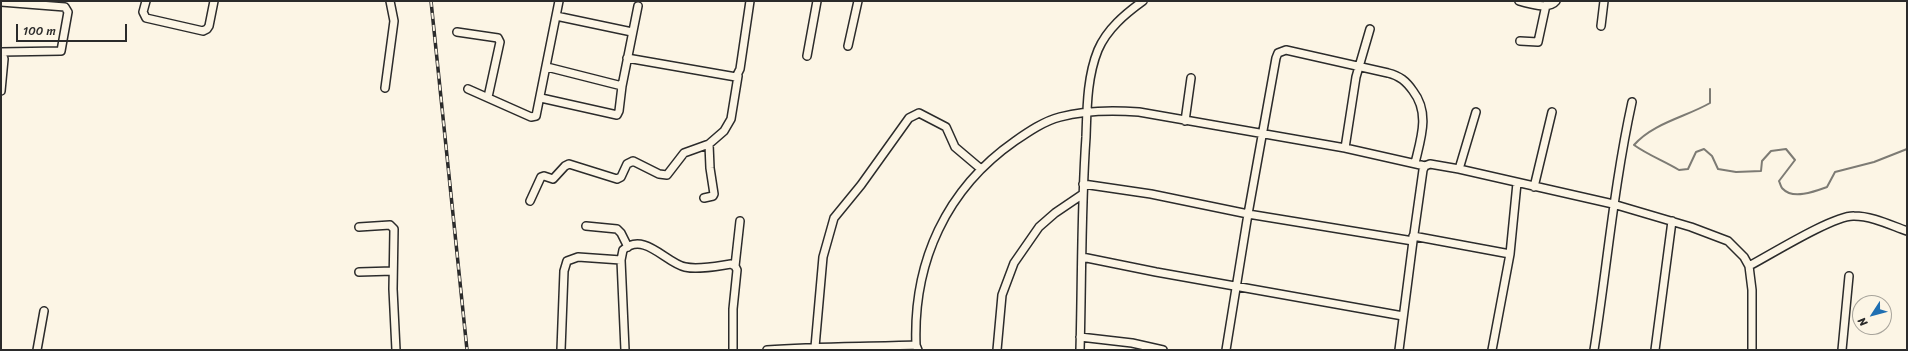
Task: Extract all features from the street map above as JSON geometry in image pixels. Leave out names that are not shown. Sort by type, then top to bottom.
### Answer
[{"type":"street","points":[[146,1],[143,12],[146,18],[203,31],[209,26],[214,1]]},
{"type":"street","points":[[385,88],[394,21],[390,1]]},
{"type":"street","points":[[468,88],[534,117],[538,114],[559,1]]},
{"type":"street","points":[[530,201],[541,177],[544,176],[554,179],[567,165],[617,179],[621,177],[629,162],[634,161],[664,176],[670,172],[684,153],[709,144],[724,131],[731,118],[750,1]]},
{"type":"street","points":[[807,56],[817,1]]},
{"type":"street","points":[[848,46],[858,1]]},
{"type":"street","points":[[1080,350],[1082,184],[1087,113],[1092,70],[1101,43],[1122,18],[1143,1]]},
{"type":"street","points":[[1519,1],[1546,5],[1553,4],[1556,1]]},
{"type":"street","points":[[1601,26],[1604,1]]},
{"type":"street","points":[[1,2],[65,7],[68,12],[61,51],[1,52],[4,59],[1,91]]},
{"type":"street","points":[[1520,41],[1538,42],[1546,5]]},
{"type":"street","points":[[541,98],[617,115],[619,111],[622,86],[638,6]]},
{"type":"street","points":[[556,16],[632,32]]},
{"type":"street","points":[[1345,148],[1358,66],[1370,29]]},
{"type":"street","points":[[457,32],[498,38],[500,42],[488,97]]},
{"type":"street","points":[[1226,350],[1238,287],[1248,214],[1278,52],[1286,50],[1398,75],[1407,82],[1417,96],[1424,116],[1422,135],[1415,163]]},
{"type":"street","points":[[628,58],[733,77],[738,76]]},
{"type":"street","points":[[547,67],[622,86]]},
{"type":"street","points":[[1185,120],[1191,78]]},
{"type":"street","points":[[1594,350],[1613,204],[1622,148],[1632,102]]},
{"type":"street","points":[[767,350],[807,349],[815,347],[857,349],[917,348],[916,329],[922,279],[926,261],[936,233],[950,208],[971,179],[1004,149],[1024,135],[1059,117],[1120,110],[1345,148],[1425,166],[1430,164],[1459,169],[1613,204],[1672,221],[1728,242],[1744,256],[1749,266],[1752,290],[1752,350]]},
{"type":"street","points":[[1459,169],[1476,112]]},
{"type":"street","points":[[1534,187],[1552,112]]},
{"type":"street","points":[[815,347],[823,257],[834,218],[861,185],[909,118],[919,113],[946,127],[955,147],[981,169]]},
{"type":"street","points":[[704,198],[713,196],[709,144]]},
{"type":"street","points":[[1399,350],[1422,170],[1425,166]]},
{"type":"street","points":[[1492,350],[1510,254],[1518,183]]},
{"type":"street","points":[[1082,184],[1151,194],[1248,214],[1510,254]]},
{"type":"street","points":[[997,350],[1002,296],[1014,263],[1039,227],[1055,212],[1083,194]]},
{"type":"street","points":[[1749,266],[1818,229],[1848,216],[1863,216],[1876,219],[1907,231]]},
{"type":"street","points":[[733,350],[733,309],[737,270],[735,266],[740,221]]},
{"type":"street","points":[[1655,350],[1672,221]]},
{"type":"street","points":[[359,227],[392,226],[394,230],[393,270],[396,350]]},
{"type":"street","points":[[586,226],[617,230],[621,233],[628,247]]},
{"type":"street","points":[[625,350],[620,260],[623,250],[628,247],[640,245],[653,248],[675,263],[687,268],[731,264],[735,266]]},
{"type":"street","points":[[1082,256],[1238,287],[1403,316]]},
{"type":"street","points":[[561,350],[564,271],[567,261],[578,257],[620,260]]},
{"type":"street","points":[[359,272],[393,270]]},
{"type":"street","points":[[1842,350],[1849,276]]},
{"type":"street","points":[[37,350],[44,311]]},
{"type":"street","points":[[1080,337],[1132,343],[1165,350]]},
{"type":"waterway","points":[[1710,89],[1710,103],[1660,126],[1642,137],[1634,145],[1679,170],[1688,169],[1696,152],[1704,149],[1712,156],[1718,169],[1736,172],[1761,171],[1762,161],[1771,151],[1786,149],[1795,160],[1779,181],[1782,188],[1793,194],[1805,194],[1827,187],[1835,172],[1874,162],[1907,149]]},
{"type":"railway","points":[[431,1],[467,350]]}]
